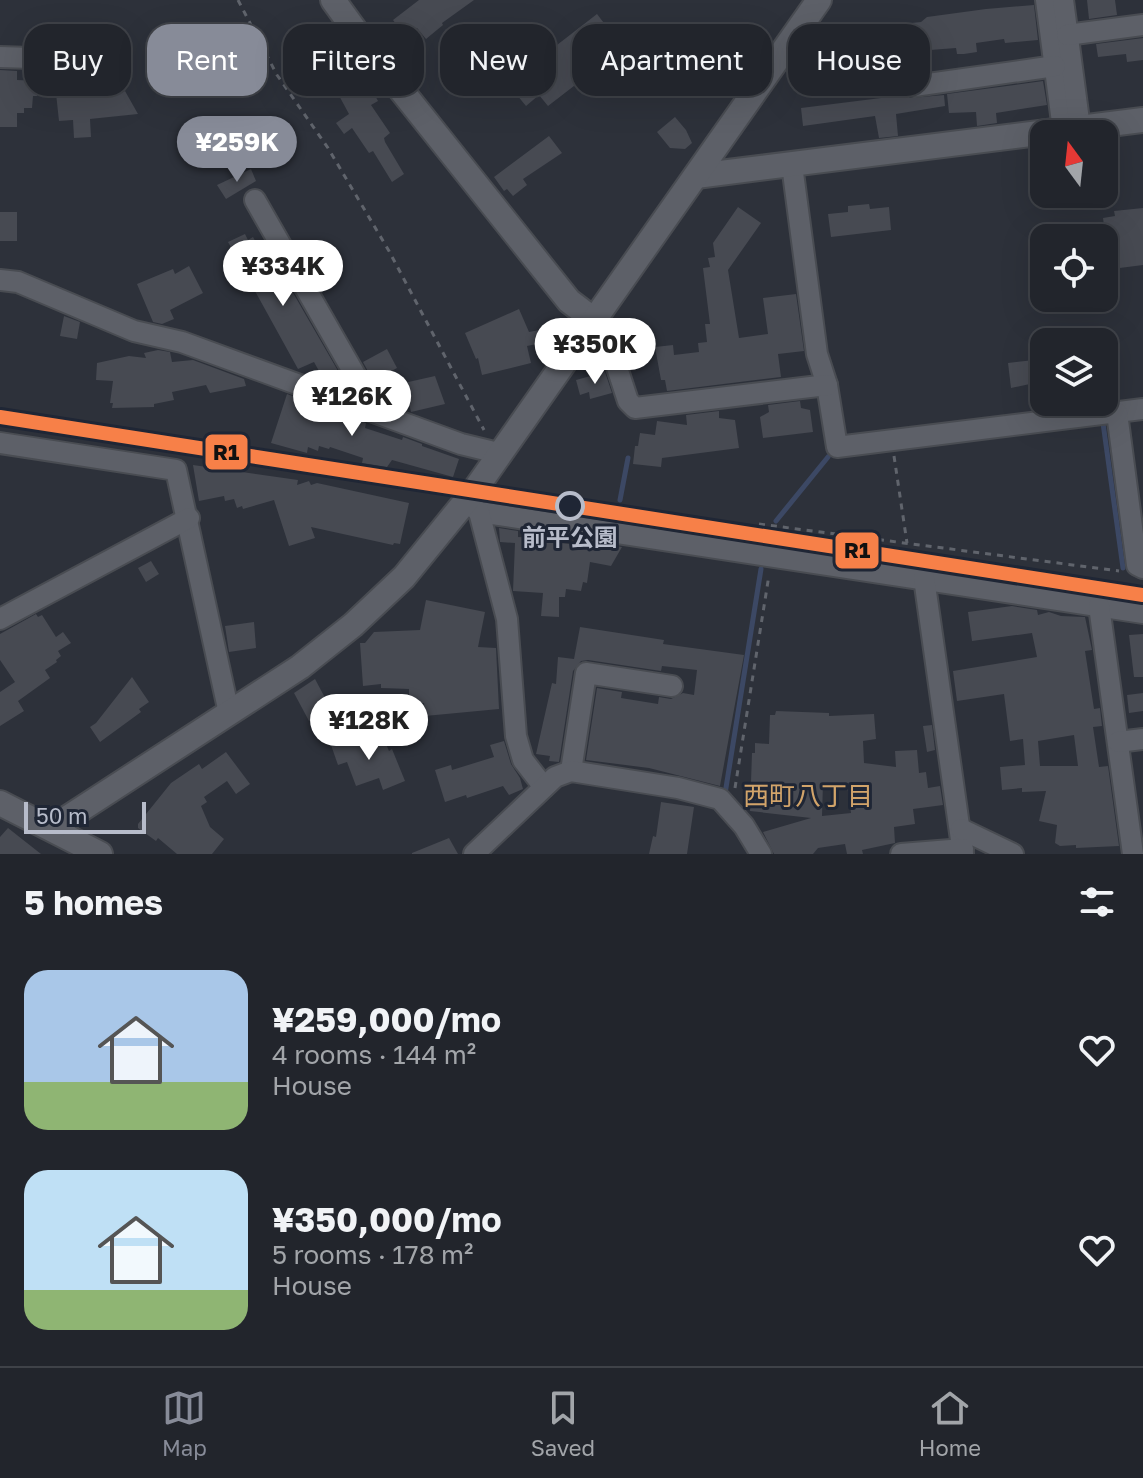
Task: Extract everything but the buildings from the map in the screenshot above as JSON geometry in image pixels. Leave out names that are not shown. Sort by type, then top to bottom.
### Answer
[{"type":"street","points":[[333,0],[569,301],[604,328],[628,401],[635,408],[827,385]]},
{"type":"street","points":[[52,828],[300,667],[353,625],[471,508],[492,443],[594,320],[819,0]]},
{"type":"street","points":[[1046,0],[1055,66],[1070,120]]},
{"type":"street","points":[[1063,0],[1072,120]]},
{"type":"street","points":[[1067,35],[1143,25]]},
{"type":"street","points":[[0,57],[24,58]]},
{"type":"street","points":[[930,84],[1055,66]]},
{"type":"street","points":[[1118,123],[1143,120]]},
{"type":"street","points":[[696,176],[1030,134]]},
{"type":"street","points":[[792,165],[817,354],[827,385],[837,447],[1093,416]]},
{"type":"street","points":[[255,200],[370,401],[372,411]]},
{"type":"street","points":[[0,280],[18,282],[134,331],[182,342],[461,444],[492,443]]},
{"type":"street","points":[[1118,413],[1143,409]]},
{"type":"street","points":[[1117,416],[1137,570]]},
{"type":"street","points":[[0,443],[176,470],[189,518],[229,713]]},
{"type":"street","points":[[471,508],[1143,613]]},
{"type":"street","points":[[471,508],[507,619],[516,736],[523,760],[544,787]]},
{"type":"street","points":[[0,619],[189,518]]},
{"type":"street","points":[[924,578],[962,844]]},
{"type":"street","points":[[1099,606],[1133,854]]},
{"type":"street","points":[[571,771],[586,673],[672,686]]},
{"type":"street","points":[[1118,742],[1143,739]]},
{"type":"street","points":[[474,854],[555,777],[571,771],[678,788],[720,799],[761,854]]},
{"type":"street","points":[[0,803],[100,854]]},
{"type":"street","points":[[901,854],[962,844],[1013,854]]},
{"type":"path","points":[[238,0],[277,75],[328,148],[389,251],[492,443]]},
{"type":"path","points":[[891,441],[907,543]]},
{"type":"path","points":[[759,524],[1137,570]]},
{"type":"path","points":[[730,810],[772,555]]},
{"type":"waterway","points":[[1103,423],[1123,568]]},
{"type":"waterway","points":[[776,521],[828,457]]},
{"type":"waterway","points":[[620,500],[628,458]]},
{"type":"waterway","points":[[725,794],[761,569]]},
{"type":"transit line","name":"R1","points":[[0,417],[1143,595]]},
{"type":"place","name":"前平公園","points":[[570,506]]},
{"type":"district","name":"西町八丁目","points":[[808,796]]}]
